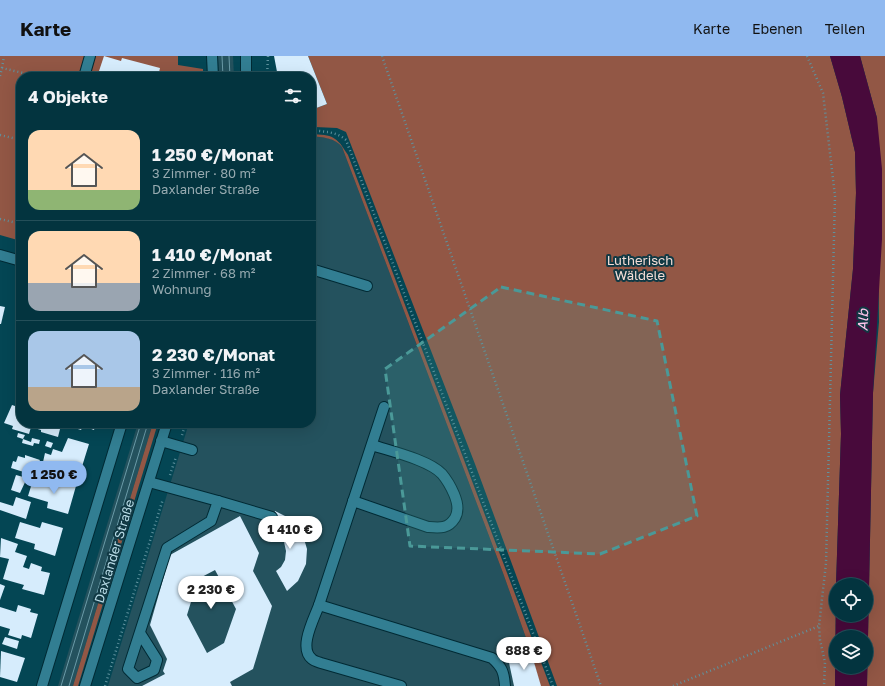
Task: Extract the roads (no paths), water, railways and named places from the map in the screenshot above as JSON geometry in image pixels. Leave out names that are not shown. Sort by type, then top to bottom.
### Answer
[{"type":"street","points":[[85,72],[90,56]]},
{"type":"street","points":[[212,56],[213,72]]},
{"type":"street","points":[[246,56],[246,72]]},
{"type":"street","points":[[0,255],[16,260]]},
{"type":"street","points":[[316,271],[367,286]]},
{"type":"street","points":[[384,407],[306,642],[307,652],[312,659],[321,663],[401,686]]},
{"type":"street","points":[[42,686],[120,428]]},
{"type":"street","name":"Daxlander Straße","points":[[85,686],[165,428]]},
{"type":"street","points":[[161,441],[192,450]]},
{"type":"street","points":[[353,501],[428,527],[438,528],[449,525],[456,516],[457,502],[451,486],[441,473],[423,462],[372,445]]},
{"type":"street","points":[[149,482],[166,488],[272,516]]},
{"type":"street","points":[[140,633],[167,548],[212,521],[218,501]]},
{"type":"street","points":[[318,606],[492,658],[500,665],[506,686]]},
{"type":"water","name":"Alb","points":[[830,56],[860,56],[877,118],[882,169],[882,239],[873,393],[869,578],[836,578],[841,434],[840,395],[853,269],[856,193],[855,152],[842,97]]},
{"type":"water","points":[[836,622],[868,622],[868,630],[836,630]]},
{"type":"water","points":[[835,674],[867,674],[867,686],[835,686]]},
{"type":"tram line","points":[[222,56],[223,72]]},
{"type":"tram line","points":[[229,56],[230,72]]},
{"type":"tram line","points":[[61,686],[139,428]]},
{"type":"tram line","points":[[69,686],[146,428]]},
{"type":"park label","name":"Lutherisch Wäldele","points":[[640,268]]}]
